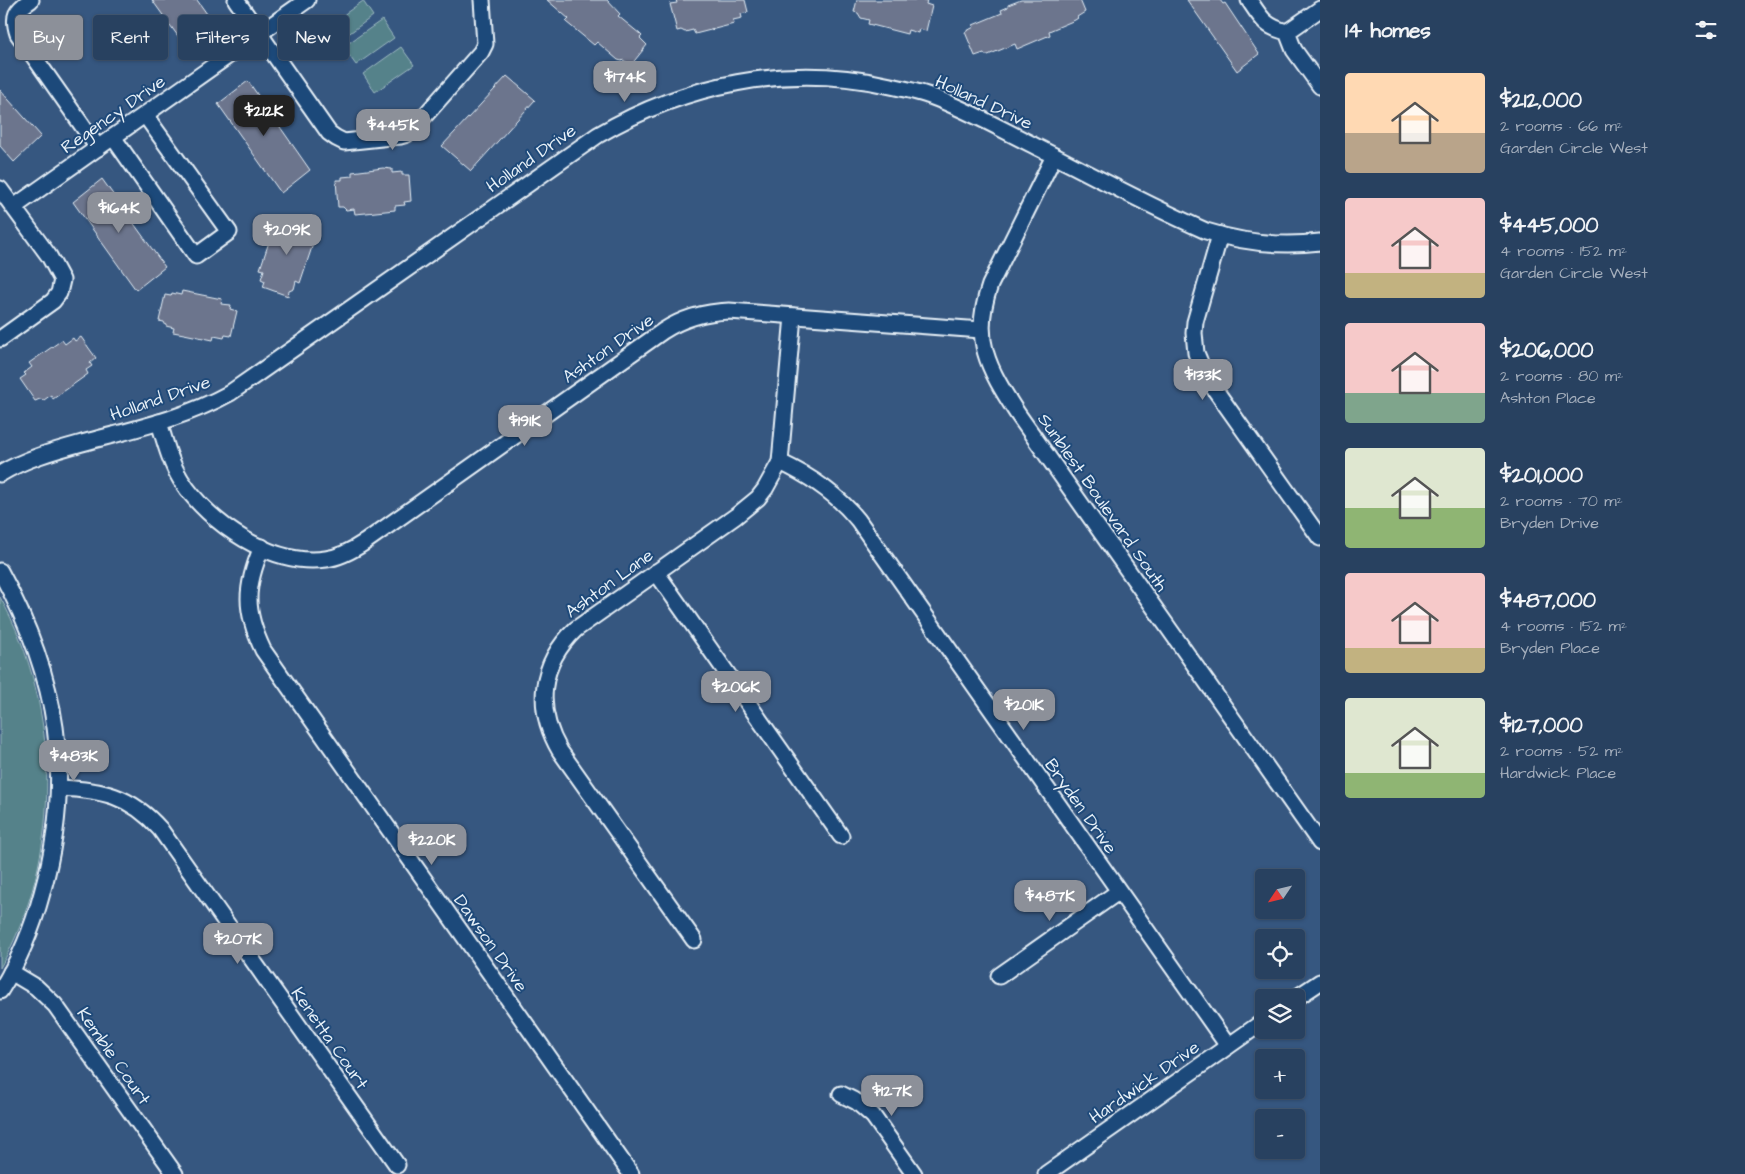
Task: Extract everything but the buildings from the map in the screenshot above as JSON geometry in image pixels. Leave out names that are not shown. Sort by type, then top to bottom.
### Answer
[{"type":"street","points":[[31,0],[8,18],[98,148]]},
{"type":"street","points":[[236,0],[247,15]]},
{"type":"street","name":"Regency Drive","points":[[268,27],[307,0]]},
{"type":"street","points":[[268,45],[329,133],[336,138],[344,142],[400,136],[407,134],[413,129],[486,44],[482,0]]},
{"type":"street","points":[[1249,0],[1266,24],[1274,29],[1288,32],[1320,9]]},
{"type":"street","points":[[1288,32],[1294,50],[1320,86]]},
{"type":"street","name":"Regency Drive","points":[[14,207],[221,60]]},
{"type":"street","name":"Holland Drive","points":[[0,474],[21,463],[61,448],[159,422],[199,408],[230,393],[598,135],[625,119],[651,107],[694,93],[750,79],[806,76],[863,79],[928,95],[946,102],[1192,224],[1220,235],[1272,245],[1288,246],[1320,242]]},
{"type":"street","points":[[112,137],[196,256],[229,232],[144,114]]},
{"type":"street","name":"Sunblest Boulevard South","points":[[1054,156],[990,285],[984,306],[981,330],[993,374],[1008,399],[1320,843]]},
{"type":"street","points":[[0,188],[49,256],[62,280],[59,293],[53,301],[0,339]]},
{"type":"street","points":[[1220,235],[1195,322],[1194,333],[1199,362],[1206,378],[1219,397],[1320,538]]},
{"type":"street","name":"Ashton Drive","points":[[159,422],[173,465],[182,481],[209,513],[224,525],[262,547],[284,557],[302,560],[332,558],[348,552],[374,536],[648,342],[678,323],[719,311],[981,330]]},
{"type":"street","name":"Ashton Lane","points":[[694,940],[560,751],[551,733],[544,710],[544,689],[553,658],[565,640],[583,624],[754,502],[772,479],[780,462],[793,316]]},
{"type":"street","name":"Bryden Drive","points":[[780,462],[795,469],[837,496],[858,520],[1228,1046]]},
{"type":"street","name":"Dawson Drive","points":[[262,547],[251,576],[249,599],[254,631],[263,650],[631,1174]]},
{"type":"street","points":[[0,571],[26,622],[41,664],[55,726],[60,788],[56,832],[38,908],[12,972],[0,990]]},
{"type":"street","points":[[656,572],[841,836]]},
{"type":"street","name":"Kenetta Court","points":[[60,788],[97,791],[116,796],[133,804],[156,824],[397,1165]]},
{"type":"street","points":[[999,976],[1118,892]]},
{"type":"street","name":"Kemble Court","points":[[12,972],[45,993],[55,1005],[175,1174]]},
{"type":"street","points":[[1305,992],[1320,982]]},
{"type":"street","name":"Hardwick Drive","points":[[1046,1174],[1255,1027]]},
{"type":"street","points":[[841,1094],[857,1102],[873,1116],[914,1174]]},
{"type":"green space","points":[[363,1],[373,16],[349,34],[349,15],[343,15]]},
{"type":"green space","points":[[382,20],[394,38],[356,65],[349,55],[349,43]]},
{"type":"green space","points":[[401,47],[414,65],[375,92],[363,74]]},
{"type":"green space","points":[[0,597],[20,640],[35,686],[44,734],[47,782],[44,831],[35,879],[21,925],[0,968]]}]
